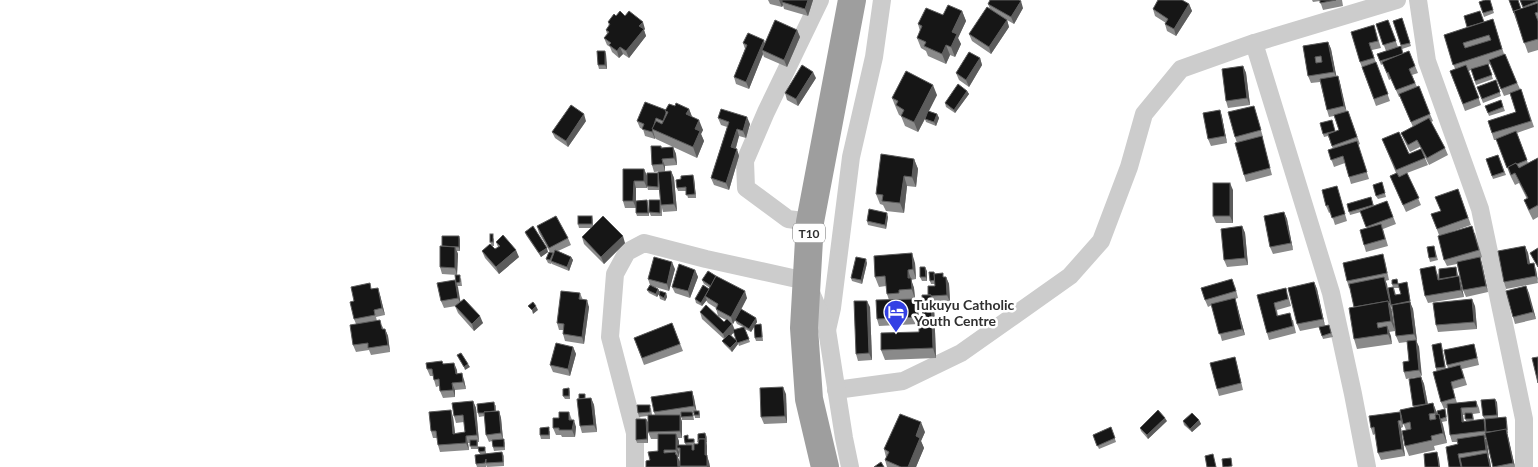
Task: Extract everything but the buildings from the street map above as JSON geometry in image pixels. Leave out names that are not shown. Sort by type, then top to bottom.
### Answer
[{"type":"highway","name":"T10","points":[[825,467],[809,399],[804,328],[806,281],[810,222],[852,0]]},
{"type":"street","points":[[810,222],[788,219],[746,188],[745,161],[766,112],[820,0]]},
{"type":"street","points":[[827,330],[832,308],[854,144],[874,58],[882,0]]},
{"type":"street","points":[[836,390],[903,381],[953,357],[1070,276],[1100,241],[1129,167],[1144,114],[1181,69],[1254,43],[1397,0]]},
{"type":"street","points":[[1418,0],[1427,61],[1480,209],[1524,419],[1524,467]]},
{"type":"street","points":[[1254,43],[1332,293],[1366,467]]},
{"type":"street","points":[[825,139],[854,144]]},
{"type":"street","points":[[636,467],[635,433],[610,337],[615,274],[626,252],[644,243],[806,281],[827,330],[850,467]]},
{"type":"place","name":"Tukuyu Catholic Youth Centre","points":[[896,333]]}]
